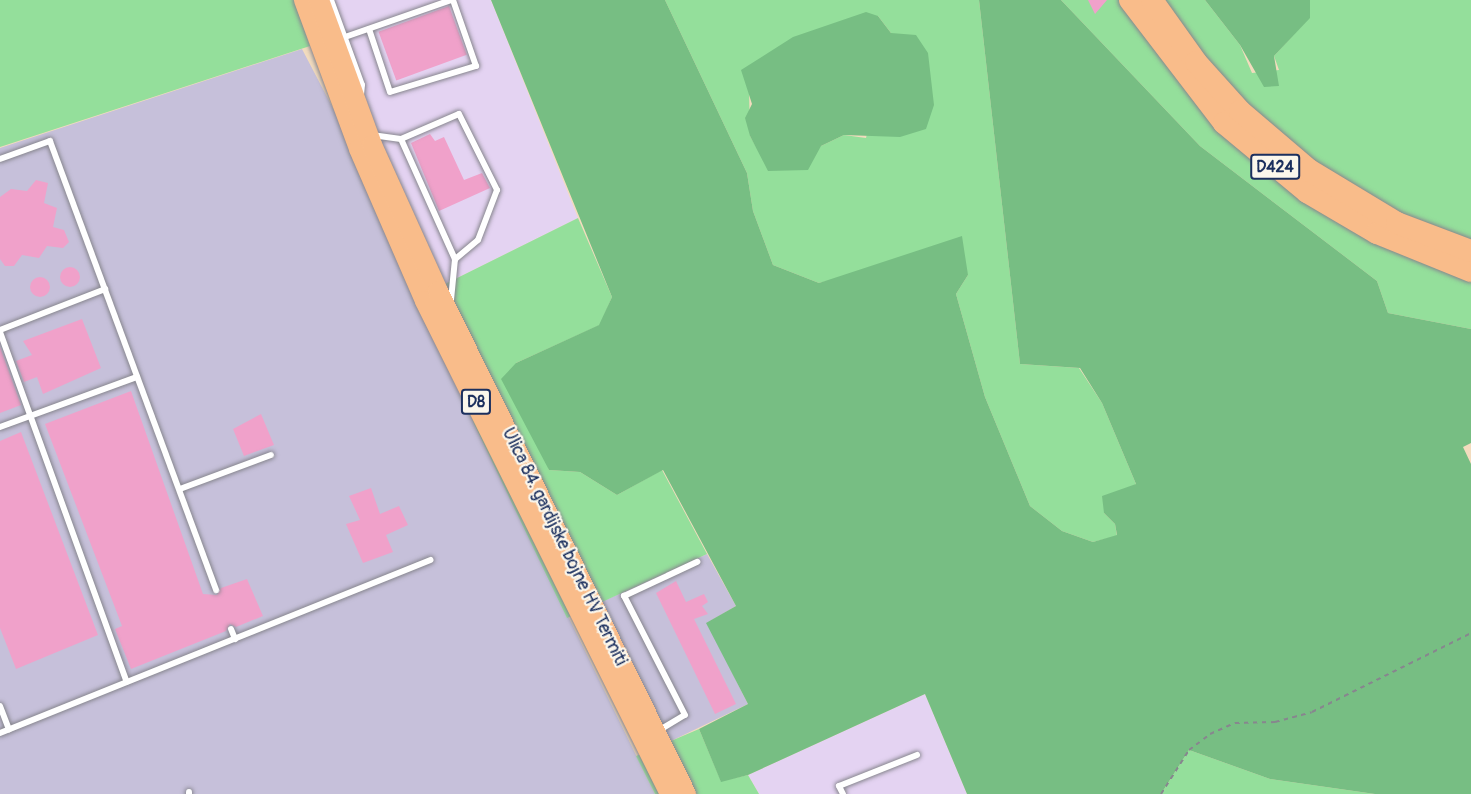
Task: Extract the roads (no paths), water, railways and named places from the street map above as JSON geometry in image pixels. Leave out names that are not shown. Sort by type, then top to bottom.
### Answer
[{"type":"highway","name":"D424","points":[[1130,0],[1224,123],[1307,192],[1377,233],[1471,271]]},
{"type":"highway","name":"D424","points":[[1152,0],[1196,62],[1240,111],[1309,170],[1397,223],[1471,251]]},
{"type":"main road","name":"Ulica 84. gardijske bojne HV Termiti","points":[[304,0],[359,149],[425,301],[670,794]]},
{"type":"main road","name":"Ulica 84. gardijske bojne HV Termiti","points":[[319,0],[368,134],[493,403],[686,794]]},
{"type":"lane","points":[[331,0],[362,85],[359,110]]},
{"type":"lane","points":[[345,37],[452,0],[476,66],[390,92],[369,29]]},
{"type":"lane","points":[[368,134],[401,139],[459,114],[497,190],[478,240],[454,259]]},
{"type":"lane","points":[[401,139],[454,259],[450,298],[493,403]]},
{"type":"lane","points":[[0,159],[50,141],[216,590]]},
{"type":"lane","points":[[105,289],[0,331],[127,682]]},
{"type":"lane","points":[[0,427],[137,377]]},
{"type":"lane","points":[[180,489],[271,455]]},
{"type":"lane","points":[[0,732],[431,560]]},
{"type":"lane","points":[[656,732],[685,715],[624,596],[697,562]]},
{"type":"lane","points":[[231,629],[234,639]]},
{"type":"lane","points":[[0,706],[9,729]]},
{"type":"lane","points":[[843,794],[839,786],[917,755]]}]
